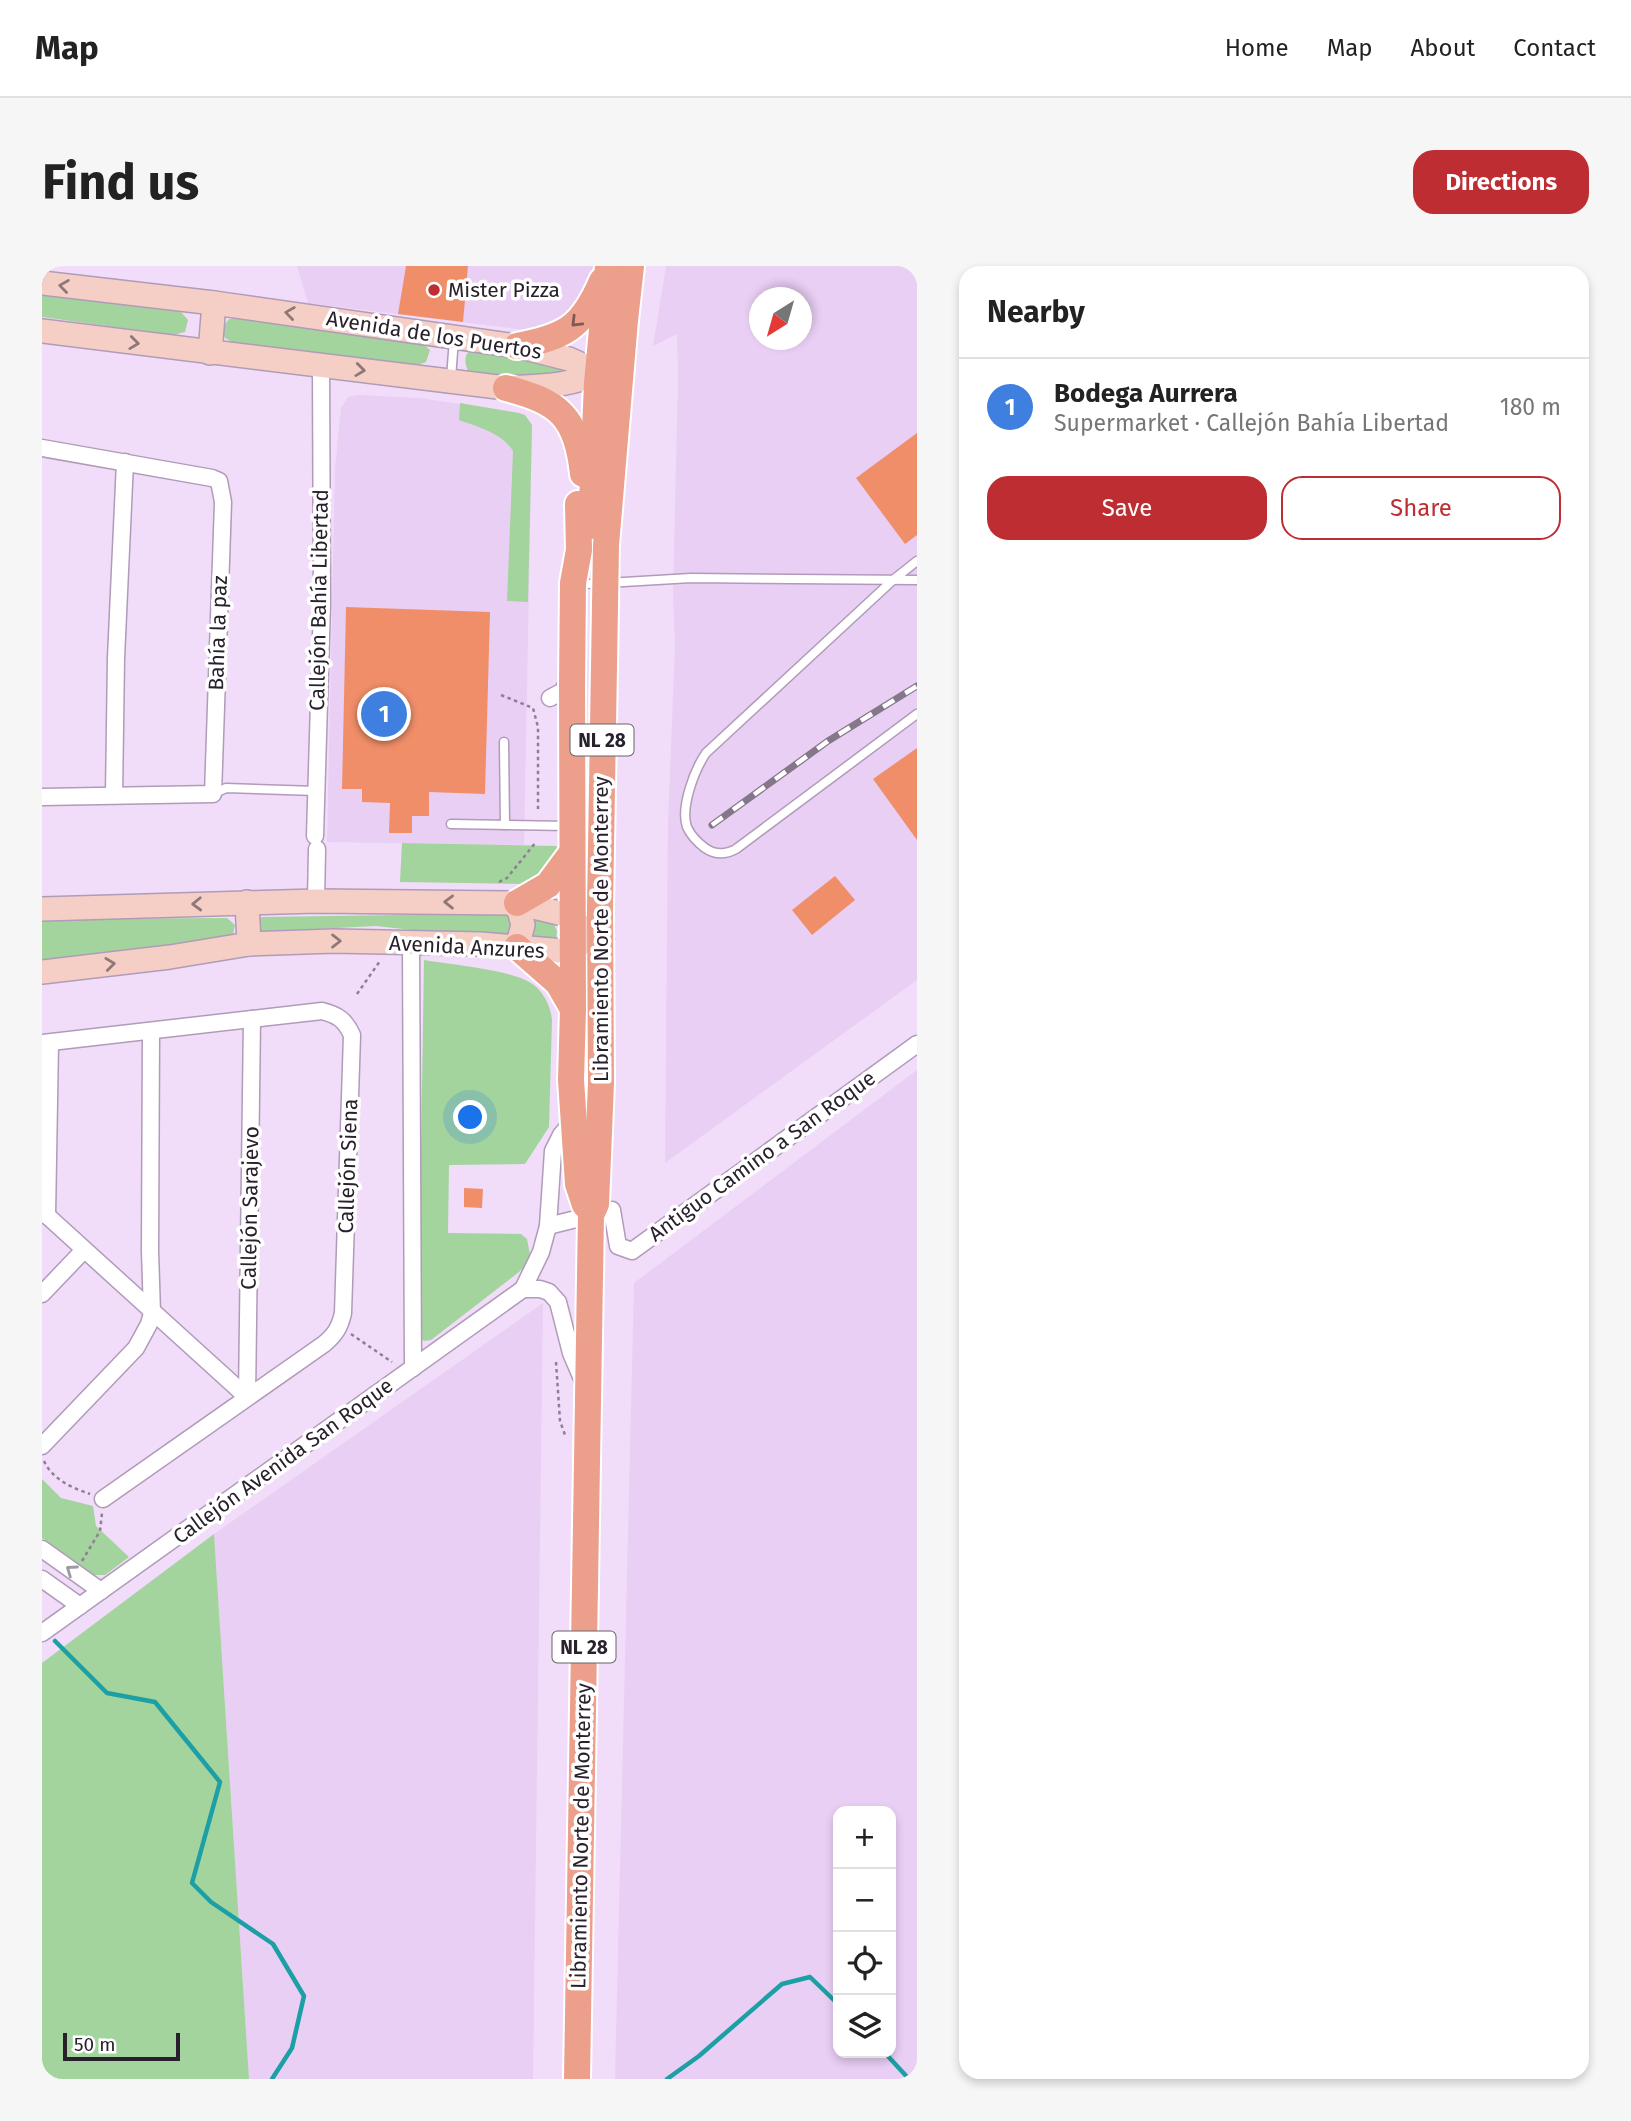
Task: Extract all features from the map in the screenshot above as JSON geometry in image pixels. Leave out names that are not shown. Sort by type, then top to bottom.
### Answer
[{"type":"main road","points":[[517,346],[550,339],[574,326],[596,294],[607,266]]},
{"type":"main road","points":[[573,623],[597,563],[606,391],[598,372],[607,266]]},
{"type":"main road","points":[[598,372],[610,344],[621,266]]},
{"type":"main road","name":"Libramiento Norte de Monterrey","points":[[577,2079],[588,1210],[576,933],[597,563],[632,266]]},
{"type":"main road","points":[[506,388],[535,396],[559,410],[567,420],[577,443],[583,468],[597,563]]},
{"type":"main road","points":[[577,443],[579,550],[573,583],[571,826],[576,933],[571,1080],[579,1184],[588,1210]]},
{"type":"main road","name":"Libramiento Norte de Monterrey","points":[[588,1210],[596,1204],[601,1083],[602,789],[597,563]]},
{"type":"main road","points":[[576,933],[592,920],[595,905],[597,825],[602,789]]},
{"type":"main road","points":[[517,903],[548,885],[571,854]]},
{"type":"main road","points":[[576,933],[592,940],[595,975],[594,1068],[601,1083]]},
{"type":"main road","points":[[517,947],[558,983],[573,1009]]},
{"type":"street","name":"Avenida de los Puertos","points":[[42,283],[214,303],[517,346],[569,359],[598,372]]},
{"type":"street","points":[[209,353],[214,303]]},
{"type":"street","name":"Avenida de los Puertos","points":[[42,331],[506,388],[560,384],[598,372]]},
{"type":"street","name":"Callejón Bahía Libertad","points":[[316,901],[316,791],[322,603],[321,365]]},
{"type":"street","name":"Bahía la paz","points":[[42,448],[200,475],[219,481],[222,486],[213,794]]},
{"type":"street","points":[[114,795],[116,658],[125,462]]},
{"type":"street","points":[[42,797],[213,794]]},
{"type":"street","name":"Avenida Anzures","points":[[42,909],[316,901],[517,903],[551,909],[576,933],[565,951],[334,941],[249,944],[170,957],[42,972]]},
{"type":"street","points":[[247,902],[249,944]]},
{"type":"street","points":[[517,903],[523,925],[517,947]]},
{"type":"street","points":[[410,1370],[411,943]]},
{"type":"street","name":"Callejón Siena","points":[[46,1043],[322,1011],[336,1015],[347,1023],[352,1035],[343,1313],[340,1326]]},
{"type":"street","name":"Callejón Sarajevo","points":[[247,1397],[252,1019]]},
{"type":"street","points":[[42,1447],[136,1348],[144,1336],[152,1313],[152,1032]]},
{"type":"street","points":[[46,1043],[44,1214],[247,1397]]},
{"type":"street","name":"Antiguo Camino a San Roque","points":[[588,1210],[612,1210],[618,1246],[632,1251],[917,1044]]},
{"type":"street","points":[[574,1120],[561,1135],[553,1151],[548,1226],[541,1252],[523,1289],[549,1292],[558,1301],[571,1353],[587,1389]]},
{"type":"street","points":[[548,1226],[588,1210]]},
{"type":"street","points":[[42,1294],[84,1250]]},
{"type":"street","name":"Callejón Avenida San Roque","points":[[42,1633],[523,1289]]},
{"type":"street","points":[[103,1499],[324,1344],[340,1326]]},
{"type":"street","points":[[42,1549],[101,1591]]},
{"type":"street","points":[[42,1579],[80,1606]]},
{"type":"lane","points":[[450,382],[454,336]]},
{"type":"lane","points":[[917,561],[706,753],[692,778],[685,819],[688,828],[693,837],[709,851],[720,854],[736,849],[917,714]]},
{"type":"lane","points":[[597,563],[691,578],[917,580]]},
{"type":"lane","points":[[503,742],[505,825]]},
{"type":"lane","points":[[213,794],[226,788],[316,791]]},
{"type":"lane","points":[[451,824],[571,826]]},
{"type":"path","points":[[501,695],[533,708],[538,727],[538,809]]},
{"type":"path","points":[[499,882],[506,878],[536,842]]},
{"type":"path","points":[[357,993],[386,953]]},
{"type":"path","points":[[340,1326],[410,1370]]},
{"type":"path","points":[[42,1457],[48,1471],[71,1487],[103,1499],[100,1531],[75,1572]]},
{"type":"shaded area","points":[[297,266],[595,266],[584,302],[542,332],[308,303]]},
{"type":"shaded area","points":[[666,266],[917,266],[917,980],[665,1163],[668,821],[675,647],[673,594],[677,334],[653,346]]},
{"type":"shaded area","points":[[358,395],[419,398],[515,412],[525,415],[532,425],[524,845],[327,842],[335,469],[341,408],[348,397]]},
{"type":"shaded area","points":[[917,1070],[917,2079],[615,2079],[634,1283]]},
{"type":"shaded area","points":[[543,1303],[533,2079],[249,2079],[214,1534]]},
{"type":"green space","points":[[42,295],[181,312],[188,320],[185,332],[173,335],[42,317]]},
{"type":"green space","points":[[229,319],[422,343],[430,350],[426,362],[418,365],[232,342],[225,338],[222,328]]},
{"type":"green space","points":[[472,349],[564,366],[564,374],[551,382],[468,371],[466,358]]},
{"type":"green space","points":[[460,403],[519,413],[525,415],[532,425],[528,602],[507,601],[513,451],[496,435],[459,420]]},
{"type":"green space","points":[[402,843],[556,846],[559,849],[542,876],[523,884],[400,882]]},
{"type":"green space","points":[[526,914],[553,922],[557,931],[556,941],[527,936]]},
{"type":"green space","points":[[505,915],[512,917],[517,929],[503,940],[376,926],[259,930],[259,919],[262,917]]},
{"type":"green space","points":[[227,918],[235,925],[229,939],[42,961],[42,919]]},
{"type":"green space","points":[[424,960],[521,978],[543,994],[552,1020],[549,1127],[525,1164],[449,1165],[448,1233],[521,1234],[527,1239],[531,1260],[431,1340],[424,1341],[418,1336]]},
{"type":"green space","points":[[42,1479],[61,1498],[93,1506],[96,1526],[129,1557],[105,1575],[94,1575],[42,1538]]},
{"type":"green space","points":[[214,1534],[249,2079],[42,2079],[42,1663]]},
{"type":"building","name":"Mister Pizza","points":[[406,266],[468,266],[463,322],[398,314]]},
{"type":"building","points":[[917,433],[917,535],[905,544],[856,478]]},
{"type":"building","points":[[346,607],[490,612],[485,794],[429,792],[429,816],[412,816],[412,833],[389,833],[390,803],[362,802],[362,789],[342,789]]},
{"type":"building","points":[[917,748],[917,840],[873,779]]},
{"type":"building","points":[[835,876],[855,900],[812,935],[792,910]]},
{"type":"building","points":[[464,1188],[483,1189],[482,1208],[464,1207]]},
{"type":"waterway","points":[[55,1641],[107,1693],[155,1702],[220,1782],[192,1883],[211,1902],[273,1944],[304,1996],[292,2048],[272,2079]]},
{"type":"waterway","points":[[667,2079],[699,2056],[782,1984],[810,1977],[833,1999]]},
{"type":"waterway","points":[[890,2058],[909,2079]]},
{"type":"railway","points":[[712,825],[828,741],[917,686]]},
{"type":"place","name":"Mister Pizza","points":[[434,290]]},
{"type":"place","name":"Bodega Aurrera","points":[[384,714]]}]
